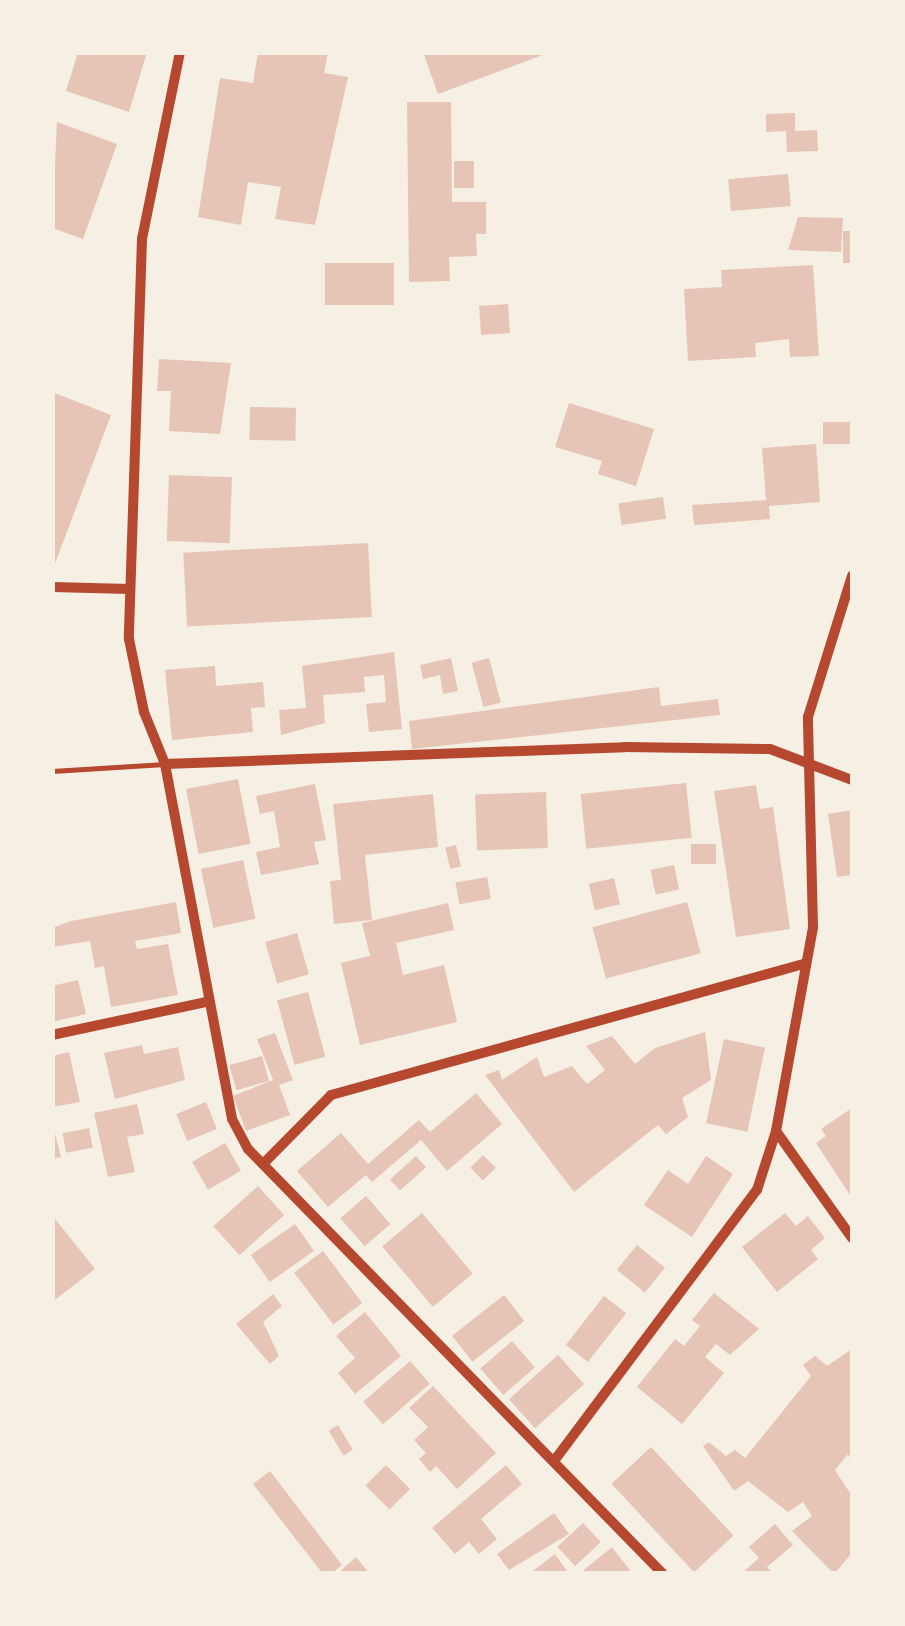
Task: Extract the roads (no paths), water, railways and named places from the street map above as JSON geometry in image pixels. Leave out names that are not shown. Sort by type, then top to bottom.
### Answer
[{"type":"street","points":[[180,52],[142,239],[128,639],[144,712],[165,764],[206,1002],[232,1119],[262,1164],[663,1574]]},
{"type":"street","points":[[554,1461],[757,1190],[776,1131],[813,927],[808,717],[852,576]]},
{"type":"street","points":[[52,587],[130,589]]},
{"type":"street","points":[[165,764],[625,748],[770,749],[809,760],[852,780]]},
{"type":"street","points":[[262,1164],[332,1095],[806,964]]},
{"type":"street","points":[[52,1035],[206,1002]]},
{"type":"street","points":[[776,1131],[852,1238]]},
{"type":"lane","points":[[52,772],[165,764]]}]
